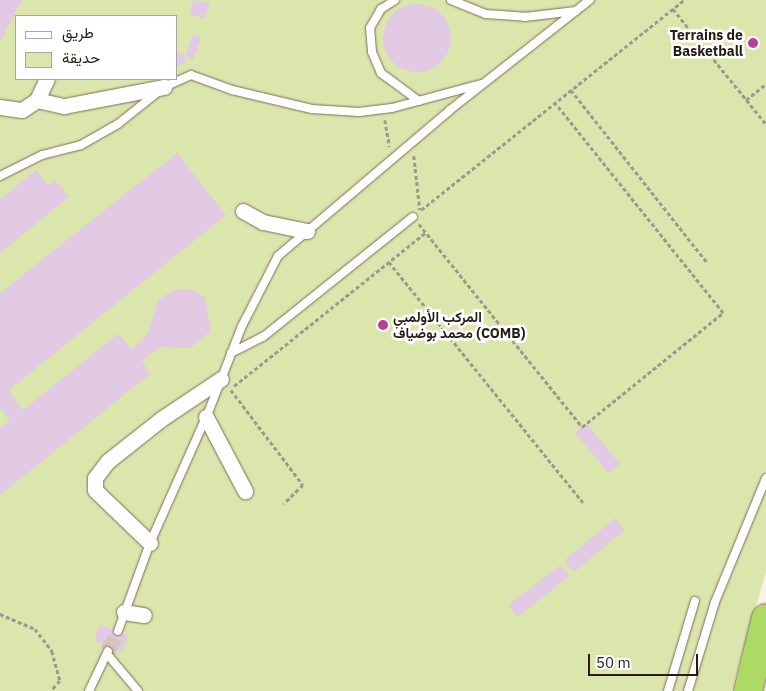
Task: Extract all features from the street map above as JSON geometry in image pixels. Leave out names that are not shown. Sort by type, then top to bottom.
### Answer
[{"type":"highway","points":[[748,691],[766,618]]},
{"type":"street","points":[[0,107],[22,110],[36,100],[46,80]]},
{"type":"street","points":[[36,100],[64,106],[164,87]]},
{"type":"street","points":[[243,212],[263,222],[306,231]]},
{"type":"street","points":[[150,543],[95,490],[95,478],[108,461],[161,419],[220,379]]},
{"type":"street","points":[[206,417],[244,491]]},
{"type":"street","points":[[124,612],[144,616]]},
{"type":"lane","points":[[395,0],[382,9],[370,28],[372,52],[381,73],[419,101]]},
{"type":"lane","points":[[451,0],[493,14],[525,17],[576,11]]},
{"type":"lane","points":[[118,630],[150,543],[206,417],[231,352],[278,256],[392,158],[590,0]]},
{"type":"lane","points":[[0,176],[42,155],[81,145],[118,124],[164,87],[191,75],[232,90],[312,109],[383,109],[486,82]]},
{"type":"lane","points":[[231,352],[263,337],[413,217]]},
{"type":"lane","points":[[688,691],[715,602],[766,478]]},
{"type":"lane","points":[[668,691],[695,601]]},
{"type":"lane","points":[[89,691],[108,653],[138,691]]},
{"type":"path","points":[[555,103],[723,313],[582,427],[413,217],[673,8],[684,0]]},
{"type":"path","points":[[673,8],[766,124]]},
{"type":"path","points":[[746,100],[766,84]]},
{"type":"path","points":[[571,90],[706,262]]},
{"type":"path","points":[[383,109],[392,158]]},
{"type":"path","points":[[412,142],[420,211]]},
{"type":"path","points":[[284,504],[303,485],[229,386],[237,386],[426,232]]},
{"type":"path","points":[[389,262],[583,502]]},
{"type":"path","points":[[0,614],[35,629],[52,652],[60,681],[51,691]]},
{"type":"green space","name":"المركب الأولمبي محمد بوضياف (COMB)","points":[[0,0],[766,0],[766,572],[731,691],[0,691]]},
{"type":"building","points":[[0,0],[22,0],[0,42]]},
{"type":"building","points":[[193,0],[210,3],[204,19],[189,14]]},
{"type":"building","points":[[424,4],[436,10],[445,19],[451,31],[449,51],[441,62],[424,72],[410,72],[393,62],[385,51],[383,31],[393,14],[404,6]]},
{"type":"building","points":[[193,34],[201,37],[193,60],[185,57]]},
{"type":"building","points":[[183,52],[186,63],[178,65],[178,53]]},
{"type":"building","points":[[177,153],[226,215],[9,390],[23,410],[118,334],[132,349],[148,334],[158,300],[175,289],[191,289],[205,297],[211,331],[190,348],[159,347],[142,361],[150,374],[0,495],[0,428],[10,420],[0,409],[0,293]]},
{"type":"building","points":[[36,170],[48,185],[55,180],[69,197],[0,253],[0,199]]},
{"type":"building","points":[[586,423],[620,464],[609,473],[575,433]]},
{"type":"building","points":[[615,518],[625,530],[574,572],[564,561]]},
{"type":"building","points":[[561,565],[570,576],[517,617],[508,605]]},
{"type":"building","points":[[100,625],[128,636],[122,652],[94,641]]},
{"type":"tunnel","points":[[108,651],[118,631]]},
{"type":"place","name":"Terrains de Basketball","points":[[753,43]]},
{"type":"place","name":"المركب الأولمبي محمد بوضياف (COMB)","points":[[383,325]]}]
